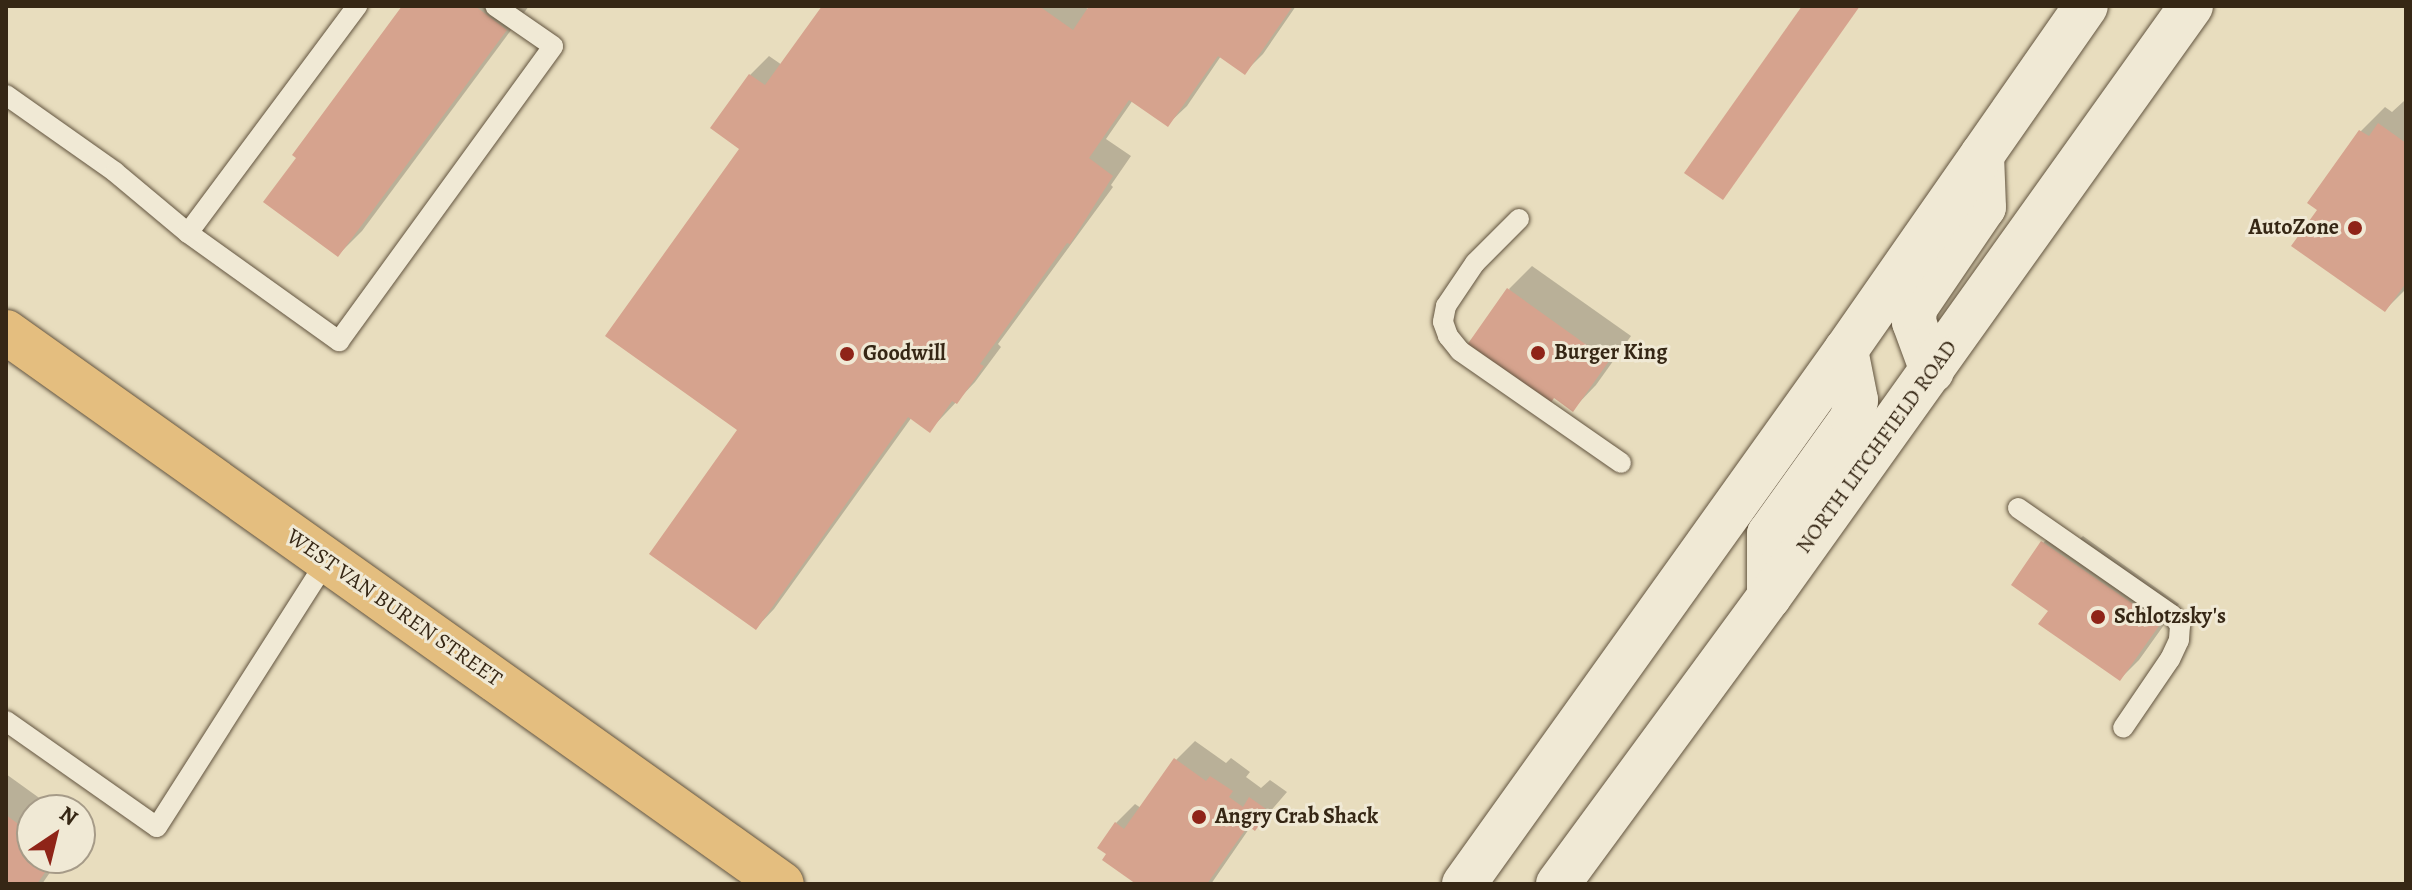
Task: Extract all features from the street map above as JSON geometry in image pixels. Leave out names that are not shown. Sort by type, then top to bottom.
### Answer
[{"type":"main road","points":[[1464,884],[1846,350],[2086,6]]},
{"type":"main road","name":"NORTH LITCHFIELD ROAD","points":[[1558,884],[1932,371],[2191,6]]},
{"type":"main road","points":[[1932,371],[1914,322],[1915,308],[1984,207],[1982,155]]},
{"type":"main road","name":"WEST VAN BUREN STREET","points":[[6,332],[782,884]]},
{"type":"main road","points":[[1769,597],[1769,534],[1852,418],[1856,400],[1846,350]]},
{"type":"lane","points":[[188,233],[357,6]]},
{"type":"lane","points":[[6,95],[115,172],[188,233],[339,341],[553,46],[495,6]]},
{"type":"lane","points":[[1519,219],[1475,263],[1446,306],[1443,322],[1448,336],[1460,351],[1621,463]]},
{"type":"lane","points":[[2018,508],[2172,615],[2180,625],[2179,640],[2170,659],[2123,728]]},
{"type":"lane","points":[[6,721],[157,827],[327,560]]},
{"type":"building","points":[[402,6],[475,6],[507,30],[338,257],[263,202],[296,158],[292,155]]},
{"type":"building","points":[[822,6],[1039,6],[1073,30],[1089,6],[1293,6],[1245,75],[1218,56],[1168,127],[1129,100],[1089,158],[1113,176],[1070,244],[1067,243],[980,364],[984,366],[957,404],[952,401],[930,433],[908,417],[756,630],[649,554],[737,430],[605,336],[739,149],[710,128],[749,74],[765,85]]},
{"type":"building","points":[[1802,6],[1860,6],[1723,200],[1684,173]]},
{"type":"building","name":"AutoZone","points":[[2378,123],[2406,143],[2406,283],[2385,312],[2291,246],[2317,210],[2307,203],[2359,130],[2369,136]]},
{"type":"building","name":"Burger King","points":[[1507,288],[1609,361],[1573,412],[1554,398],[1550,404],[1467,345]]},
{"type":"building","name":"Schlotzsky's","points":[[2041,541],[2161,623],[2120,681],[2038,624],[2048,611],[2011,585]]},
{"type":"building","name":"Angry Crab Shack","points":[[1174,758],[1206,781],[1210,776],[1233,791],[1229,797],[1243,807],[1249,797],[1269,811],[1255,831],[1248,826],[1207,884],[1136,884],[1102,860],[1106,854],[1097,848],[1115,822],[1124,829]]},
{"type":"building","points":[[6,815],[16,822],[16,874],[44,874],[37,884],[6,884]]},
{"type":"place","name":"AutoZone","points":[[2355,228]]},
{"type":"place","name":"Burger King","points":[[1538,353]]},
{"type":"place","name":"Goodwill","points":[[847,354]]},
{"type":"place","name":"Schlotzsky's","points":[[2098,617]]},
{"type":"place","name":"Angry Crab Shack","points":[[1199,817]]}]
